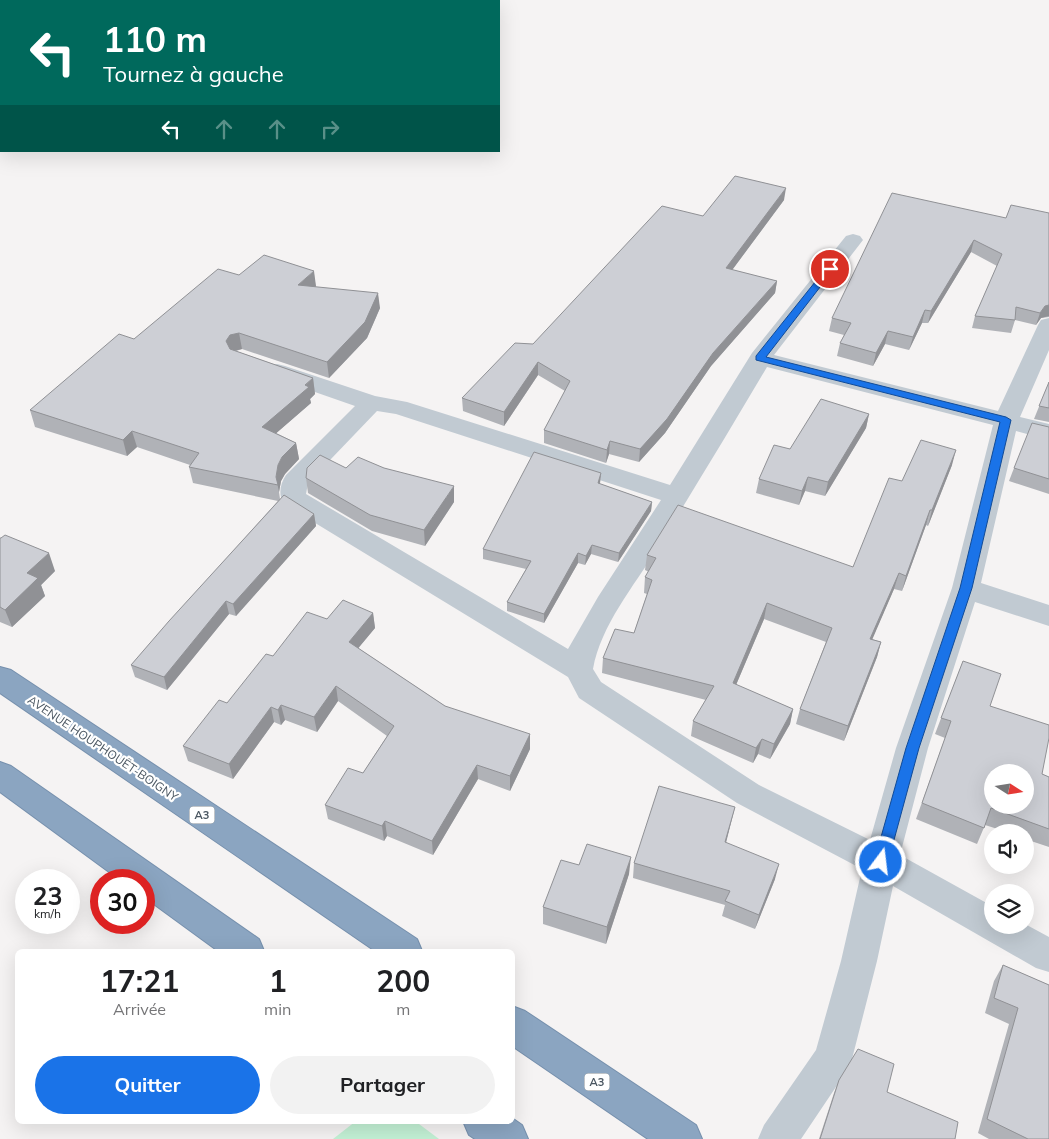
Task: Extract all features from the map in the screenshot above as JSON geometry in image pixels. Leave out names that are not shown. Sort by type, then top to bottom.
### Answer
[{"type":"highway","name":"AVENUE HOUPHOUËT-BOIGNY","points":[[0,678],[401,949]]},
{"type":"highway","points":[[0,775],[243,949]]},
{"type":"highway","name":"A3","points":[[515,1026],[682,1139]]},
{"type":"highway","points":[[487,1124],[508,1139]]},
{"type":"street","points":[[578,669],[582,649],[760,358],[853,240]]},
{"type":"street","points":[[778,1139],[833,1059],[859,961],[881,862],[912,748],[966,588],[1006,420],[1049,325]]},
{"type":"street","points":[[760,358],[1049,432]]},
{"type":"street","points":[[260,365],[371,403],[399,406],[676,496]]},
{"type":"street","points":[[371,403],[295,481],[293,498],[578,669],[590,690],[748,794],[881,862],[984,920]]},
{"type":"street","points":[[966,588],[1049,616]]},
{"type":"street","points":[[1009,934],[1049,956]]},
{"type":"green space","points":[[352,1124],[419,1124],[439,1139],[333,1139]]},
{"type":"building","points":[[735,176],[786,188],[726,268],[777,281],[713,353],[667,419],[640,449],[610,441],[607,450],[544,430],[570,381],[538,362],[504,412],[462,398],[515,343],[533,344],[662,206],[703,216]]},
{"type":"building","points":[[892,193],[1006,218],[1011,205],[1049,213],[1049,305],[1045,306],[1040,313],[1016,307],[1015,320],[975,316],[1002,254],[974,240],[931,311],[925,310],[913,337],[888,331],[876,353],[840,343],[851,323],[832,318]]},
{"type":"building","points":[[264,255],[314,271],[298,285],[378,293],[365,322],[327,362],[239,333],[230,335],[226,341],[230,349],[313,378],[305,385],[309,387],[262,427],[296,443],[282,457],[278,465],[276,477],[278,485],[189,467],[199,453],[132,431],[123,440],[30,410],[119,334],[134,339],[218,269],[239,275]]},
{"type":"building","points":[[1049,382],[1049,408],[1039,406]]},
{"type":"building","points":[[821,399],[869,414],[828,482],[808,477],[802,491],[759,479],[774,445],[790,449]]},
{"type":"building","points":[[1032,423],[1049,427],[1049,479],[1014,468]]},
{"type":"building","points":[[921,440],[956,450],[932,510],[930,510],[906,576],[899,573],[870,639],[881,642],[848,726],[800,709],[832,628],[767,603],[733,683],[793,709],[774,744],[762,739],[756,748],[693,721],[714,686],[603,658],[615,629],[634,633],[652,580],[645,577],[656,558],[647,555],[678,505],[853,567],[889,478],[902,481]]},
{"type":"building","points":[[534,452],[601,473],[598,483],[652,502],[619,553],[592,545],[586,556],[578,553],[544,614],[507,602],[531,561],[483,549]]},
{"type":"building","points":[[320,455],[346,468],[358,457],[384,468],[454,486],[424,530],[370,515],[306,478],[307,468]]},
{"type":"building","points":[[284,495],[314,514],[233,604],[226,601],[164,677],[131,665],[169,621]]},
{"type":"building","points":[[5,535],[49,553],[27,573],[38,578],[5,610],[0,607],[0,538]]},
{"type":"building","points":[[343,600],[373,613],[349,642],[445,706],[530,734],[510,776],[477,765],[432,841],[385,821],[382,826],[325,805],[348,768],[363,773],[394,726],[336,686],[314,717],[281,705],[278,710],[271,707],[229,764],[183,746],[219,700],[227,703],[266,654],[273,656],[307,612],[327,619]]},
{"type":"building","points":[[963,661],[1001,674],[990,706],[1049,725],[1049,738],[1042,774],[1049,777],[1049,829],[1008,814],[1034,814],[1034,764],[984,764],[984,814],[989,814],[984,828],[922,803],[951,721],[941,718]]},
{"type":"building","points":[[659,786],[735,807],[725,842],[779,864],[759,915],[725,901],[730,891],[634,863]]},
{"type":"building","points":[[587,844],[631,857],[607,927],[543,907],[561,860],[579,865]]},
{"type":"building","points":[[1003,965],[1049,985],[1049,1139],[1028,1139],[987,1119],[1018,1008],[994,998]]},
{"type":"building","points":[[858,1049],[894,1064],[887,1092],[958,1122],[955,1139],[820,1139],[839,1080]]},
{"type":"route","points":[[830,269],[760,358],[1006,420],[966,588],[912,748],[881,862]]}]
